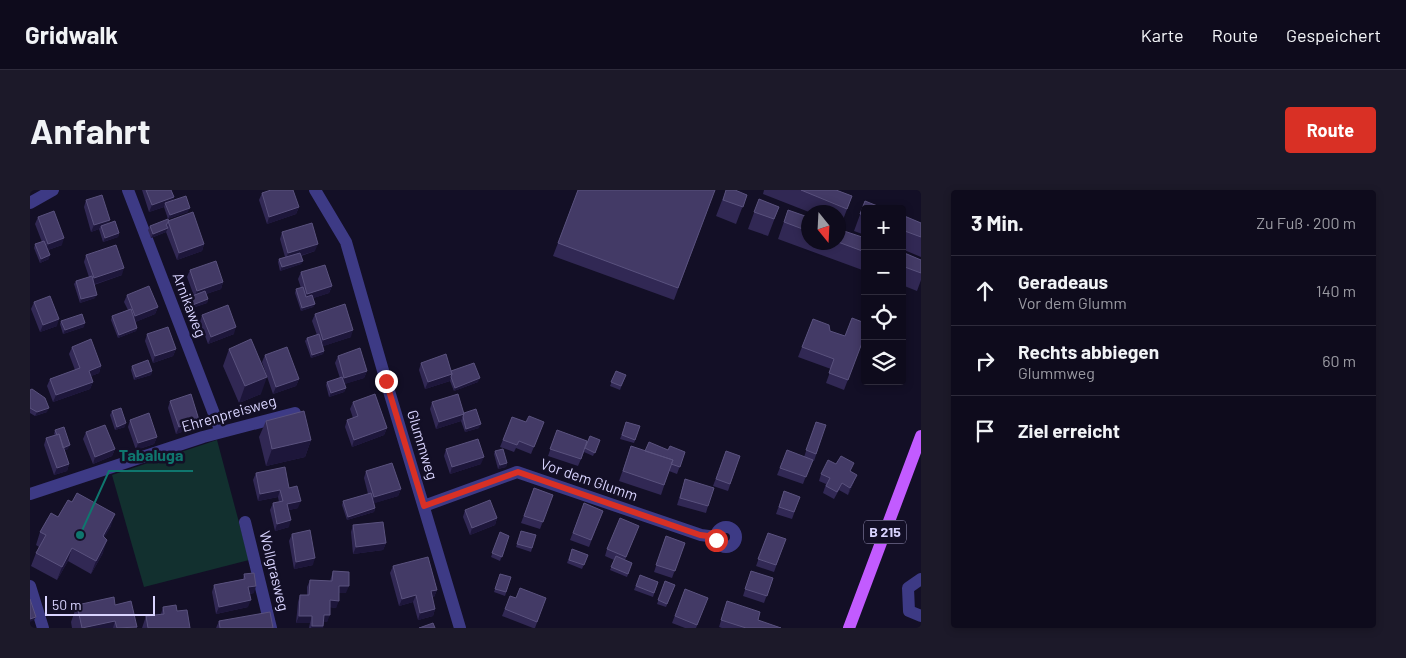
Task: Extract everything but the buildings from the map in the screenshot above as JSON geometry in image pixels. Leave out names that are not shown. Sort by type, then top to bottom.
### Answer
[{"type":"main road","name":"B 215","points":[[849,628],[921,436]]},
{"type":"street","points":[[30,203],[52,190]]},
{"type":"street","name":"Arnikaweg","points":[[128,190],[221,432]]},
{"type":"street","name":"Glummweg","points":[[315,190],[346,242],[460,628]]},
{"type":"street","name":"Ehrenpreisweg","points":[[30,494],[221,432],[294,413]]},
{"type":"street","name":"Vor dem Glumm","points":[[424,506],[518,472],[700,535],[716,537]]},
{"type":"street","name":"Wollgrasweg","points":[[245,522],[271,628]]},
{"type":"street","points":[[921,579],[908,588],[909,611],[921,616]]},
{"type":"street","points":[[30,586],[43,628]]},
{"type":"green space","points":[[217,440],[249,560],[144,587],[112,475]]},
{"type":"place","name":"Tabaluga","points":[[80,535]]},
{"type":"route","points":[[386,381],[424,506],[518,472],[700,535],[716,537],[716,540]]}]
